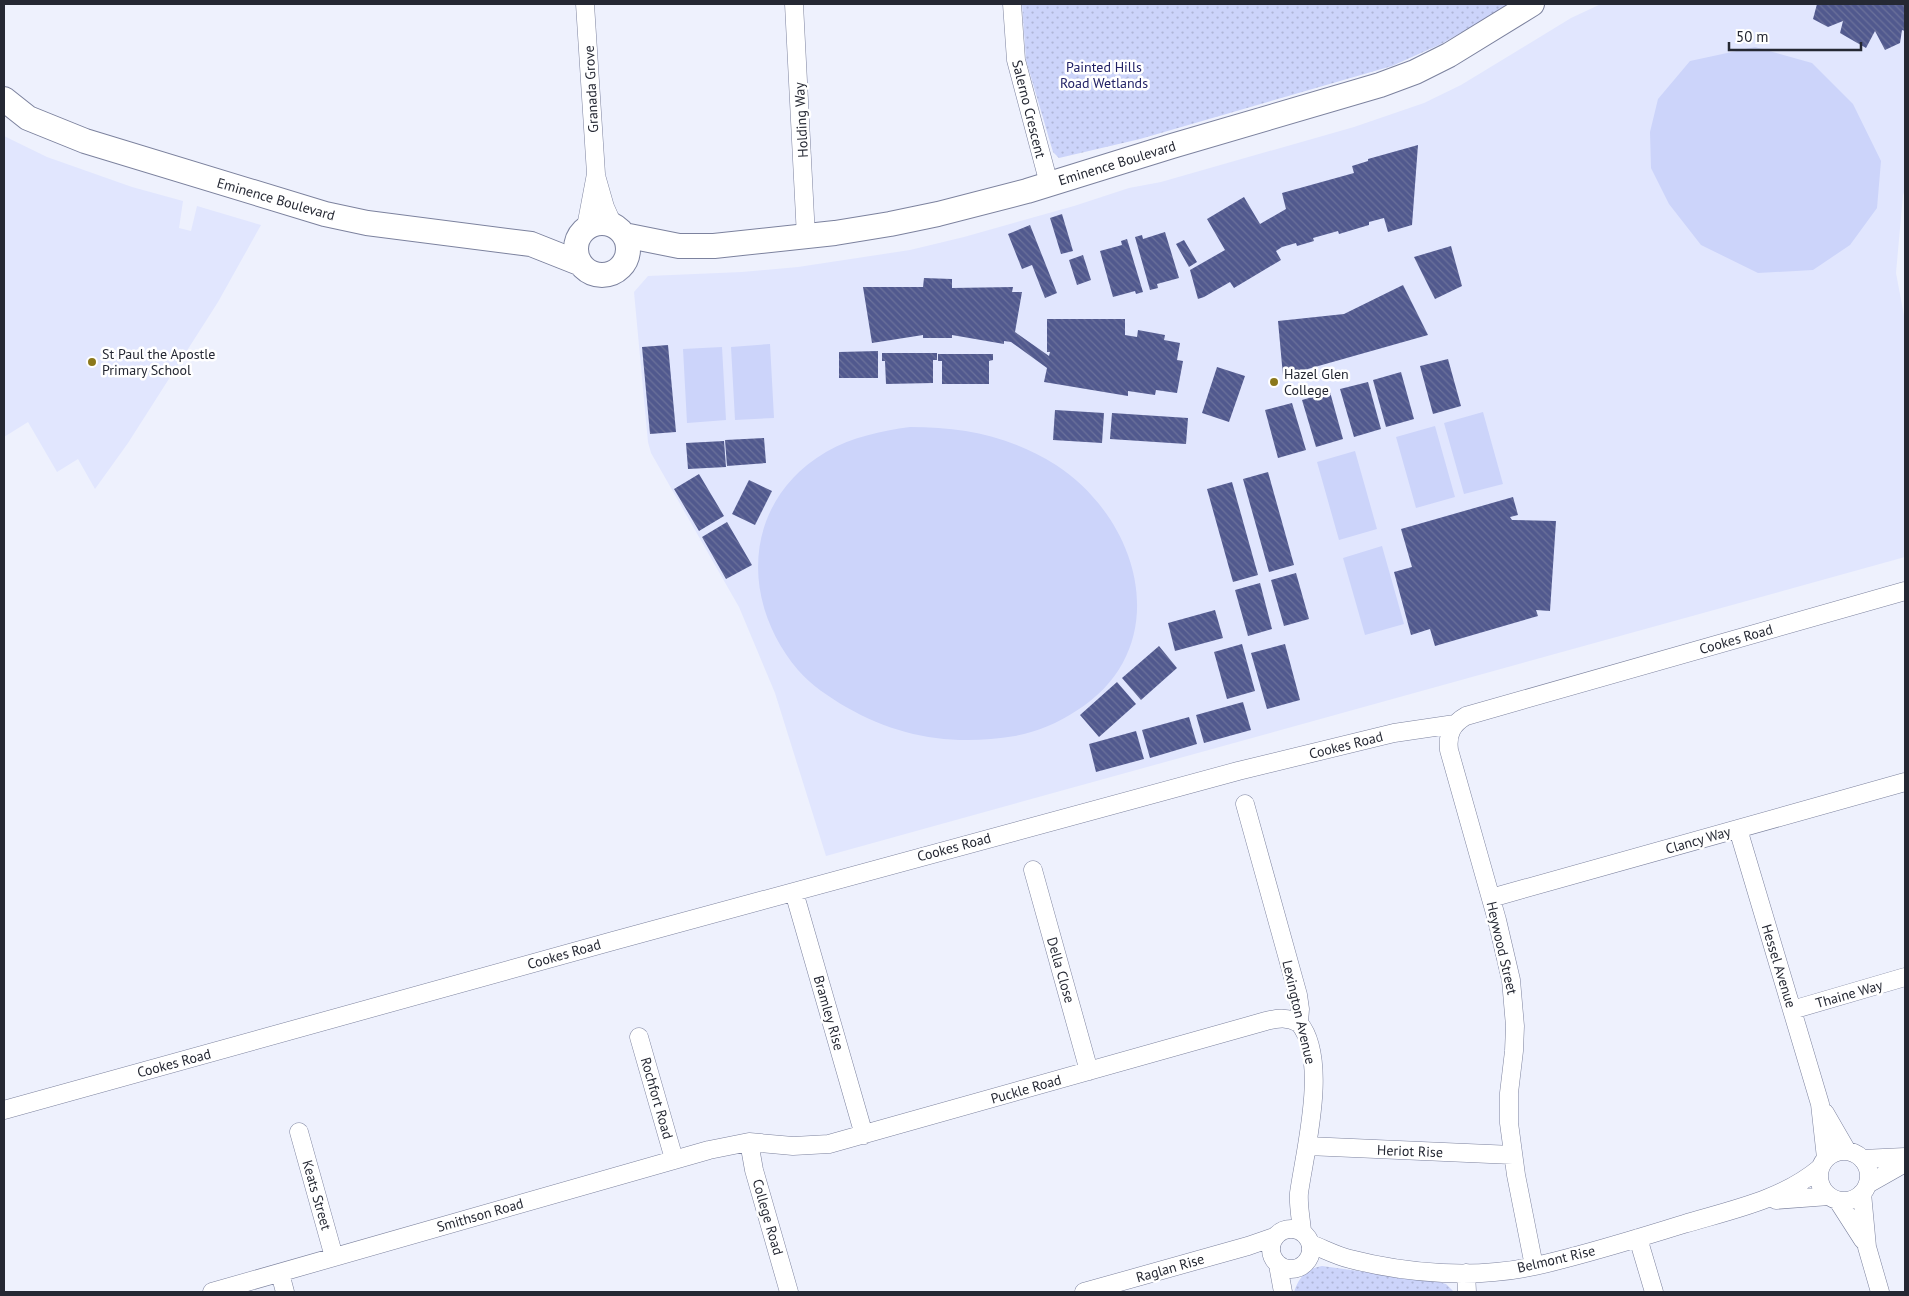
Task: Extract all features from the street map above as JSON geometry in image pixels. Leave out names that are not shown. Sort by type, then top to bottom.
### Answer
[{"type":"street","name":"Granada Grove","points":[[585,4],[596,174],[605,207],[619,230]]},
{"type":"street","name":"Holding Way","points":[[794,4],[806,237]]},
{"type":"street","name":"Salerno Crescent","points":[[1012,4],[1016,60],[1049,184]]},
{"type":"street","name":"Eminence Boulevard","points":[[619,230],[641,240],[679,246],[714,246],[806,237],[890,224],[938,214],[1049,184],[1380,85],[1415,72],[1449,55],[1532,4]]},
{"type":"street","name":"Eminence Boulevard","points":[[4,99],[28,118],[85,141],[325,214],[401,228],[531,244],[579,263]]},
{"type":"street","name":"Eminence Boulevard","points":[[4,116],[28,118]]},
{"type":"street","name":"Granada Grove","points":[[583,231],[596,174]]},
{"type":"street","points":[[600,222],[619,230],[628,250],[623,264],[617,270],[604,275],[590,273],[579,263],[575,249],[583,231],[600,222]]},
{"type":"street","name":"Eminence Boulevard","points":[[531,244],[583,231]]},
{"type":"street","name":"Eminence Boulevard","points":[[623,264],[679,246]]},
{"type":"street","name":"Cookes Road","points":[[4,1110],[1238,771],[1394,733],[1455,724],[1466,716],[1905,591]]},
{"type":"street","name":"Heywood Street","points":[[1455,724],[1449,734],[1449,750],[1491,898],[1505,953],[1514,1004],[1514,1050],[1508,1108],[1513,1155],[1534,1266]]},
{"type":"street","name":"Clancy Way","points":[[1491,898],[1905,782]]},
{"type":"street","name":"Lexington Avenue","points":[[1245,804],[1298,995],[1299,1023],[1308,1038],[1312,1069],[1313,1099],[1293,1235]]},
{"type":"street","name":"Hessel Avenue","points":[[1738,829],[1820,1104],[1823,1163]]},
{"type":"street","name":"Della Close","points":[[1032,870],[1089,1071]]},
{"type":"street","name":"Bramley Rise","points":[[794,892],[864,1135]]},
{"type":"street","name":"Thaine Way","points":[[1792,1010],[1905,977]]},
{"type":"street","name":"Puckle Road","points":[[750,1142],[811,1146],[829,1144],[1266,1021],[1280,1018],[1299,1023]]},
{"type":"street","name":"Rochfort Road","points":[[639,1037],[674,1159]]},
{"type":"street","name":"Hessel Avenue","points":[[1820,1104],[1854,1155]]},
{"type":"street","name":"Keats Street","points":[[299,1132],[334,1257]]},
{"type":"street","name":"Smithson Road","points":[[212,1292],[674,1159],[750,1142]]},
{"type":"street","name":"College Road","points":[[750,1142],[754,1170],[789,1292]]},
{"type":"street","name":"Heriot Rise","points":[[1307,1146],[1513,1155]]},
{"type":"street","points":[[1867,1247],[1833,1198],[1820,1184],[1823,1163],[1832,1154],[1905,1157]]},
{"type":"street","points":[[1854,1155],[1868,1171],[1865,1188],[1867,1247],[1880,1292]]},
{"type":"street","name":"Belmont Rise","points":[[1293,1235],[1349,1259],[1397,1268],[1433,1272],[1492,1272],[1534,1266],[1638,1238],[1758,1202],[1794,1187],[1807,1179],[1823,1163]]},
{"type":"street","points":[[1833,1198],[1847,1201],[1856,1198],[1865,1188],[1905,1163]]},
{"type":"street","name":"Belmont Rise","points":[[1758,1202],[1808,1197],[1833,1198]]},
{"type":"street","points":[[1293,1235],[1311,1251],[1288,1263],[1270,1250],[1293,1235]]},
{"type":"street","name":"Raglan Rise","points":[[1084,1292],[1293,1235]]},
{"type":"street","points":[[1638,1238],[1654,1292]]},
{"type":"street","name":"Raglan Rise","points":[[1228,1252],[1288,1263]]},
{"type":"street","name":"Belmont Rise","points":[[1288,1263],[1349,1259]]},
{"type":"street","points":[[1283,1292],[1288,1263]]},
{"type":"street","points":[[280,1273],[285,1292]]},
{"type":"street","points":[[1466,1273],[1467,1292]]},
{"type":"shaded area","name":"Hazel Glen College","points":[[1601,4],[1905,4],[1905,190],[1896,273],[1905,321],[1905,557],[826,856],[775,693],[739,607],[651,453],[648,442],[634,292],[648,276],[742,272],[798,267],[910,250],[964,237],[1074,206],[1129,188],[1161,182],[1354,127],[1424,103],[1461,85],[1571,18]]},
{"type":"shaded area","name":"St Paul the Apostle Primary School","points":[[4,136],[47,157],[132,187],[183,201],[179,228],[191,231],[197,206],[261,225],[218,302],[128,443],[95,489],[78,459],[57,472],[28,422],[4,437]]},
{"type":"green space","name":"Painted Hills Road Wetlands","points":[[1022,4],[1508,4],[1441,44],[1392,66],[1140,139],[1059,158],[1053,152],[1026,60]]},
{"type":"green space","points":[[1755,47],[1812,63],[1853,104],[1881,161],[1877,208],[1850,245],[1813,270],[1758,273],[1701,245],[1669,204],[1651,168],[1650,132],[1658,99],[1690,61]]},
{"type":"green space","points":[[770,344],[774,418],[735,420],[731,347]]},
{"type":"green space","points":[[722,347],[726,420],[687,423],[683,349]]},
{"type":"green space","points":[[1483,412],[1503,484],[1464,494],[1444,423]]},
{"type":"green space","points":[[1435,426],[1455,497],[1416,508],[1396,437]]},
{"type":"green space","points":[[910,427],[949,429],[986,435],[1004,440],[1039,455],[1056,465],[1086,489],[1110,519],[1127,552],[1136,586],[1136,621],[1127,654],[1107,685],[1076,711],[1055,723],[1023,734],[992,739],[949,739],[907,732],[866,718],[827,695],[798,670],[779,643],[766,613],[759,583],[759,553],[765,524],[778,497],[799,473],[826,452],[846,442],[867,435]]},
{"type":"green space","points":[[1355,451],[1377,529],[1339,540],[1317,462]]},
{"type":"green space","points":[[1382,546],[1404,624],[1365,635],[1343,558]]},
{"type":"green space","points":[[1322,1266],[1439,1282],[1446,1284],[1454,1292],[1294,1292],[1304,1274]]},
{"type":"building","points":[[1817,4],[1905,4],[1905,31],[1902,30],[1900,43],[1885,50],[1875,31],[1866,48],[1840,33],[1843,21],[1828,27],[1813,19]]},
{"type":"building","points":[[1418,145],[1412,225],[1388,232],[1384,218],[1369,222],[1369,225],[1339,234],[1338,231],[1313,238],[1314,241],[1297,246],[1296,243],[1282,247],[1276,251],[1281,260],[1234,288],[1230,282],[1198,299],[1190,270],[1225,250],[1207,219],[1244,197],[1260,224],[1286,209],[1282,193],[1354,173],[1352,166],[1368,161],[1368,159]]},
{"type":"building","points":[[1062,214],[1073,251],[1061,254],[1050,218]]},
{"type":"building","points":[[1030,225],[1057,293],[1045,298],[1032,265],[1022,269],[1008,234]]},
{"type":"building","points":[[1165,232],[1179,278],[1157,284],[1158,288],[1150,290],[1135,237],[1142,235],[1143,239]]},
{"type":"building","points":[[1127,239],[1143,292],[1136,294],[1135,291],[1113,297],[1100,251],[1122,245],[1121,241]]},
{"type":"building","points":[[1184,240],[1197,262],[1189,267],[1176,244]]},
{"type":"building","points":[[1451,246],[1462,286],[1435,299],[1414,257]]},
{"type":"building","points":[[1083,255],[1091,280],[1077,285],[1069,260]]},
{"type":"building","points":[[924,278],[952,279],[952,288],[1013,287],[1012,292],[1022,292],[1015,332],[1049,356],[1050,352],[1047,352],[1047,319],[1125,319],[1125,335],[1137,337],[1138,330],[1165,335],[1164,340],[1180,343],[1177,360],[1183,361],[1177,393],[1156,390],[1155,395],[1128,391],[1128,396],[1044,382],[1047,368],[1011,342],[1004,341],[1004,344],[952,335],[952,338],[923,338],[923,335],[872,343],[863,287],[923,287]]},
{"type":"building","points":[[1403,285],[1428,335],[1283,376],[1278,321],[1344,314]]},
{"type":"building","points":[[668,345],[676,432],[650,434],[642,347]]},
{"type":"building","points":[[878,351],[878,378],[839,378],[839,352]]},
{"type":"building","points":[[882,353],[937,353],[937,360],[933,360],[933,383],[886,384],[885,361],[882,361]]},
{"type":"building","points":[[938,354],[993,354],[993,360],[989,361],[989,384],[942,384],[942,361],[938,361]]},
{"type":"building","points":[[1448,359],[1461,406],[1433,414],[1420,366]]},
{"type":"building","points":[[1217,367],[1245,376],[1229,422],[1202,413]]},
{"type":"building","points":[[1401,372],[1414,419],[1386,427],[1373,380]]},
{"type":"building","points":[[1368,382],[1381,429],[1354,437],[1340,389]]},
{"type":"building","points":[[1330,392],[1343,439],[1316,447],[1302,400]]},
{"type":"building","points":[[1292,403],[1306,450],[1278,458],[1265,410]]},
{"type":"building","points":[[1055,410],[1104,413],[1102,443],[1053,440]]},
{"type":"building","points":[[1112,413],[1188,418],[1186,444],[1110,439]]},
{"type":"building","points":[[764,438],[766,463],[727,466],[725,440]]},
{"type":"building","points":[[724,441],[726,467],[688,469],[686,443]]},
{"type":"building","points":[[1268,472],[1294,565],[1269,572],[1243,479]]},
{"type":"building","points":[[699,474],[724,516],[699,531],[674,489]]},
{"type":"building","points":[[749,480],[772,491],[755,525],[732,514]]},
{"type":"building","points":[[1232,482],[1258,575],[1233,582],[1207,489]]},
{"type":"building","points":[[1513,497],[1518,515],[1510,517],[1512,520],[1556,521],[1550,611],[1536,610],[1538,616],[1435,646],[1430,629],[1411,635],[1394,572],[1412,567],[1401,529]]},
{"type":"building","points":[[727,522],[752,565],[726,579],[702,537]]},
{"type":"building","points":[[1296,573],[1309,619],[1284,626],[1271,580]]},
{"type":"building","points":[[1260,583],[1272,629],[1248,636],[1235,590]]},
{"type":"building","points":[[1215,610],[1223,638],[1175,651],[1168,623]]},
{"type":"building","points":[[1242,644],[1255,691],[1227,699],[1214,652]]},
{"type":"building","points":[[1285,644],[1300,700],[1267,709],[1251,653]]},
{"type":"building","points":[[1159,646],[1177,668],[1141,700],[1122,678]]},
{"type":"building","points":[[1117,682],[1136,704],[1099,737],[1080,715]]},
{"type":"building","points":[[1243,702],[1251,730],[1204,743],[1196,715]]},
{"type":"building","points":[[1189,717],[1197,744],[1150,758],[1142,730]]},
{"type":"building","points":[[1136,731],[1144,759],[1096,772],[1089,744]]},
{"type":"place","name":"St Paul the Apostle Primary School","points":[[92,362]]},
{"type":"place","name":"Hazel Glen College","points":[[1274,382]]}]
